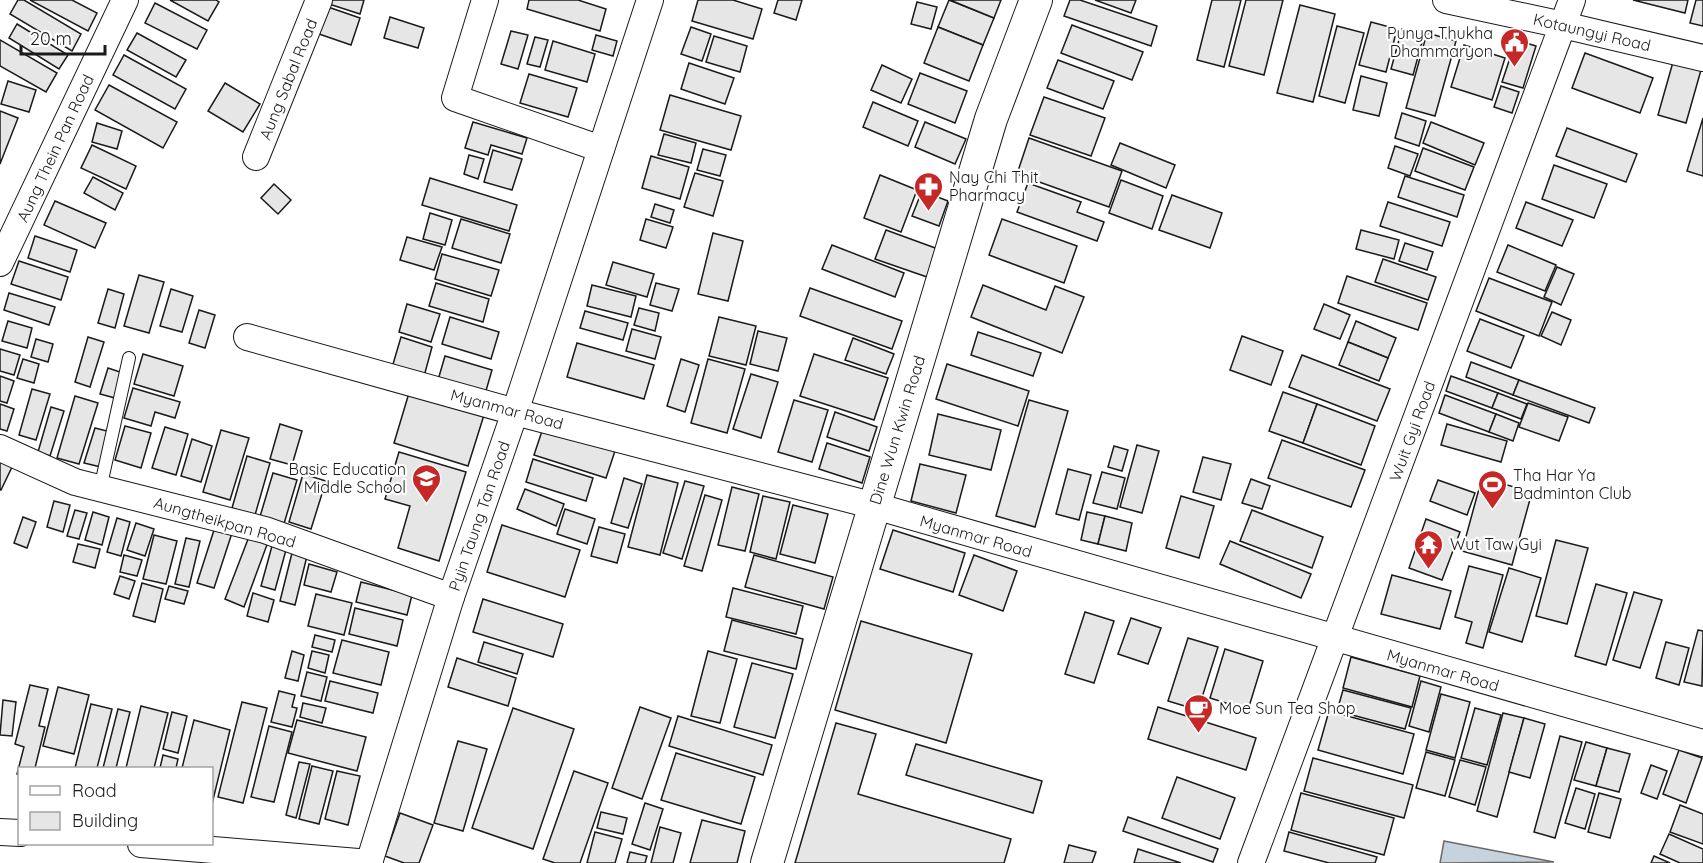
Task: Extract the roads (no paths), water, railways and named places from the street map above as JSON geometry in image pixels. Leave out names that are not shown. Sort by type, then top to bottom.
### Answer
[{"type":"street","name":"Aung Thein Pan Road","points":[[0,263],[125,0]]},
{"type":"street","name":"Aung Sabal Road","points":[[256,157],[319,0]]},
{"type":"street","points":[[485,0],[454,98],[601,149]]},
{"type":"street","name":"Pyin Taung Tan Road","points":[[370,863],[451,597],[515,412],[650,0]]},
{"type":"street","name":"Dine Wun Kwin Road","points":[[767,863],[991,119],[1036,0]]},
{"type":"street","name":"Kotaungyi Road","points":[[1446,0],[1703,58]]},
{"type":"street","name":"Wuit Gyi Road","points":[[1251,863],[1572,0]]},
{"type":"street","name":"Myanmar Road","points":[[247,336],[515,412],[874,506],[1703,743]]},
{"type":"street","name":"Aungtheikpan Road","points":[[0,448],[75,482],[265,530],[451,597]]},
{"type":"street","points":[[0,832],[18,833]]},
{"type":"street","points":[[164,845],[370,863]]},
{"type":"lane","points":[[100,489],[129,358]]},
{"type":"place","name":"Punya Thukha Dhammaryon","points":[[1514,68]]},
{"type":"place","name":"Nay Chi Thit Pharmacy","points":[[928,212]]},
{"type":"place","name":"Basic Education Middle School","points":[[427,504]]},
{"type":"place","name":"Tha Har Ya Badminton Club","points":[[1492,510]]},
{"type":"place","name":"Wut Taw Gyi","points":[[1429,570]]},
{"type":"place","name":"Moe Sun Tea Shop","points":[[1198,734]]}]
